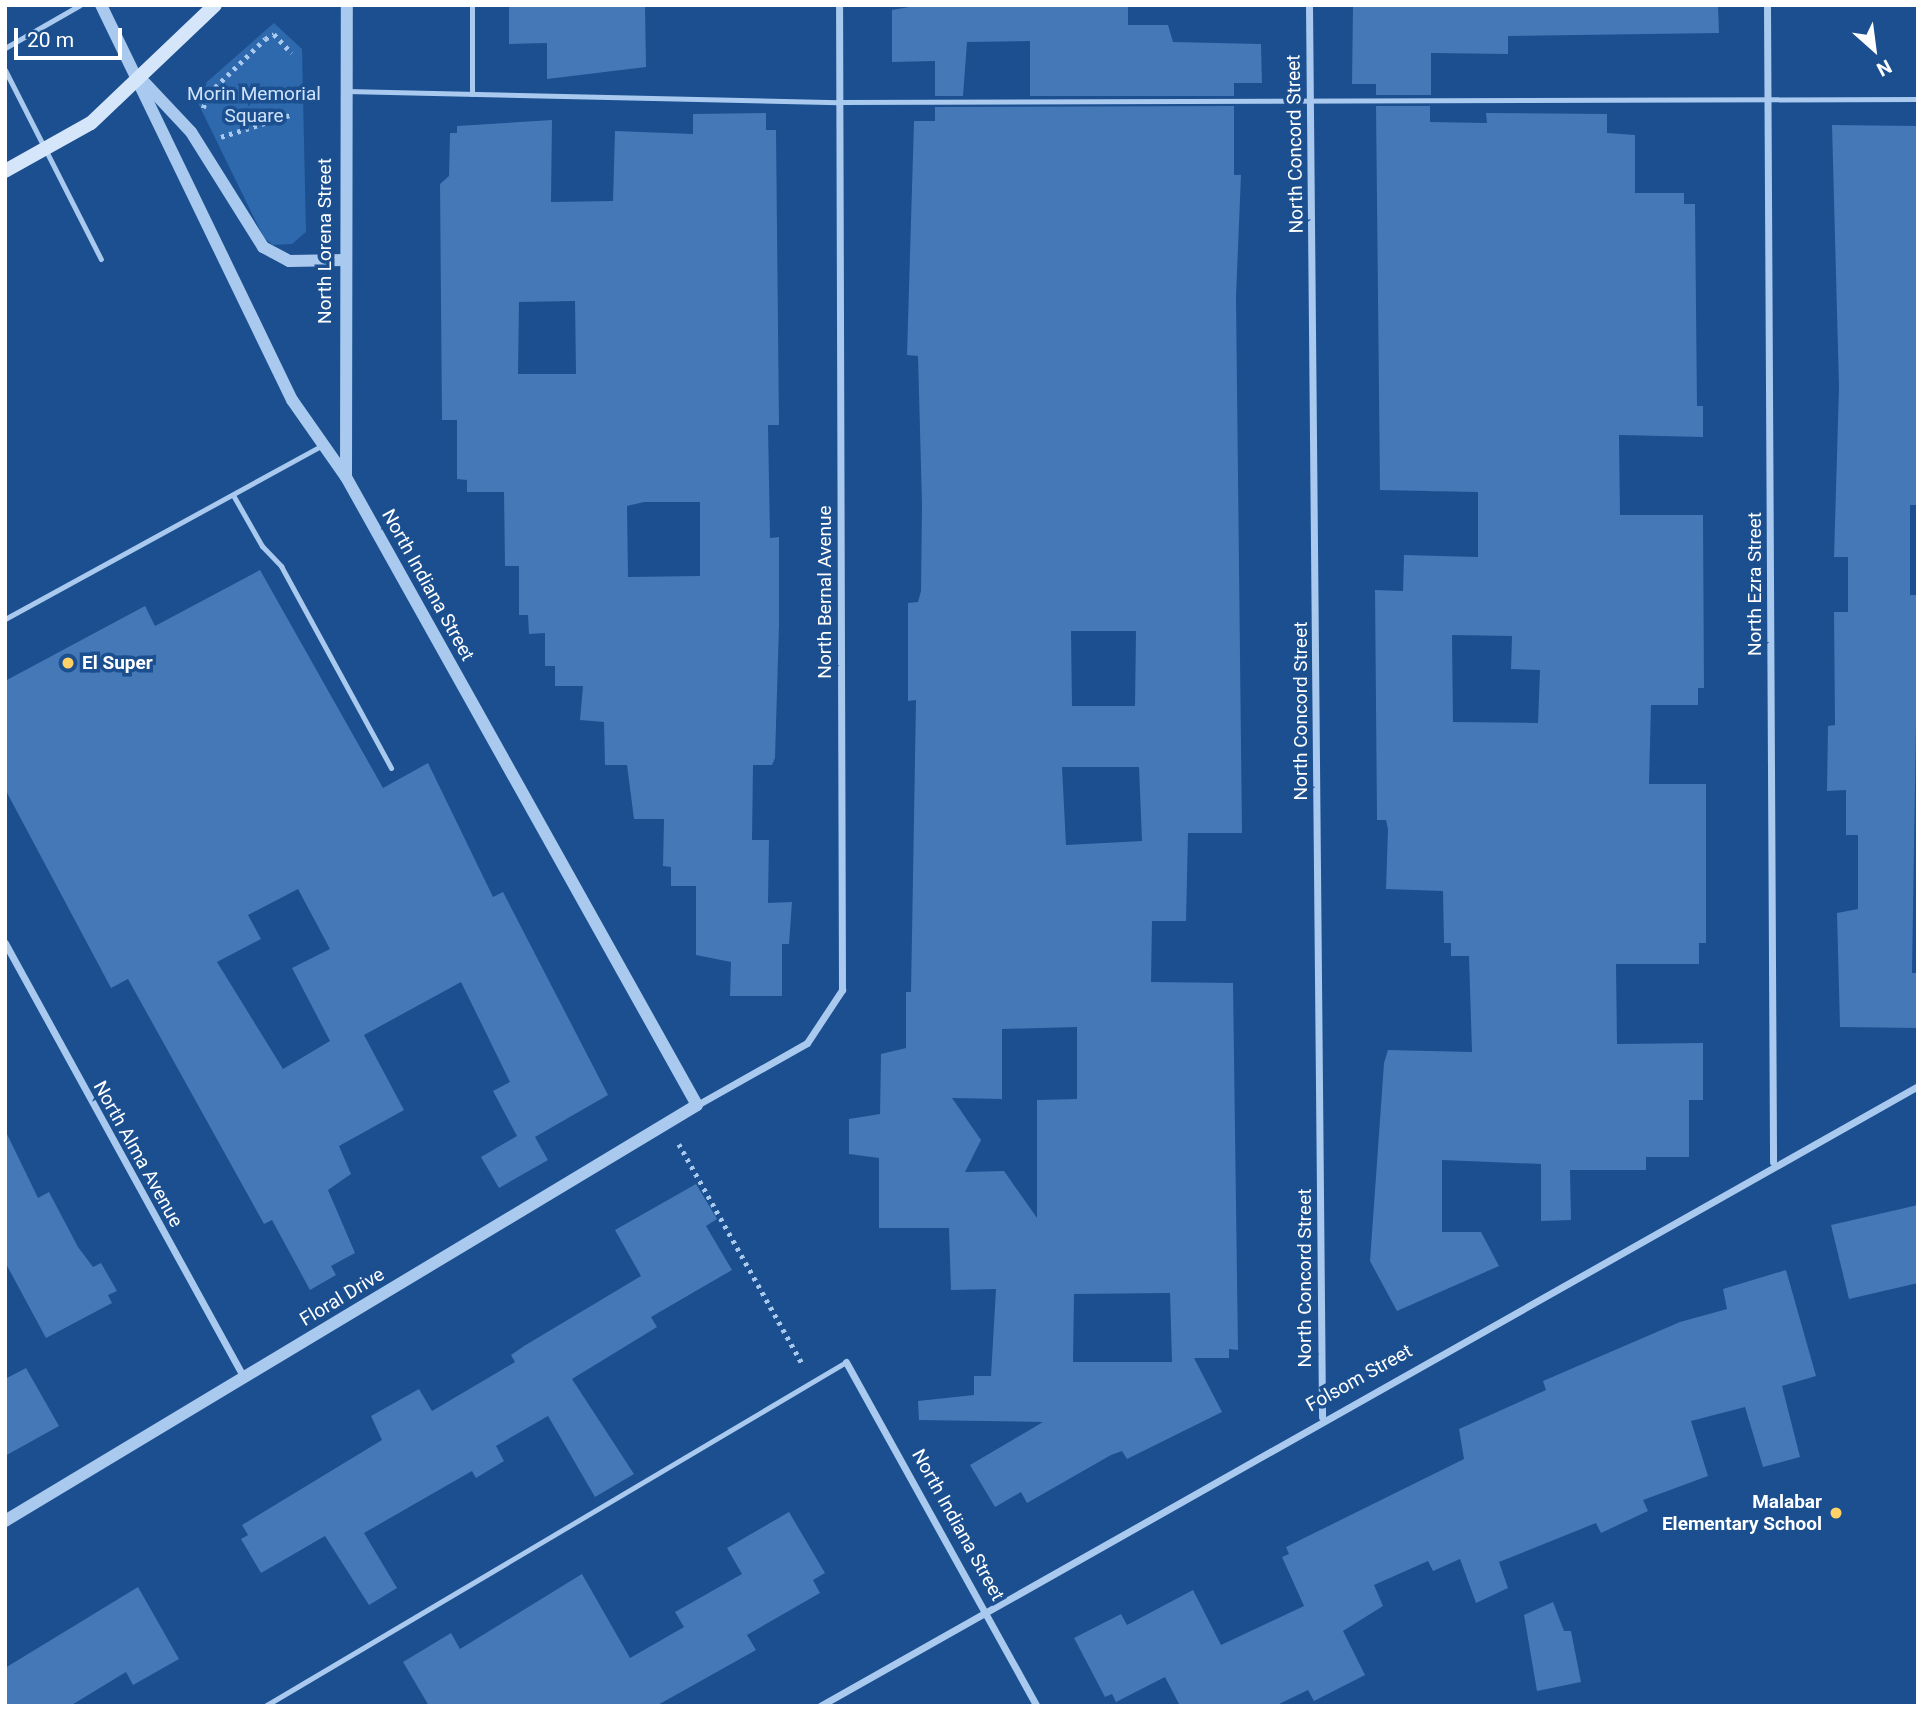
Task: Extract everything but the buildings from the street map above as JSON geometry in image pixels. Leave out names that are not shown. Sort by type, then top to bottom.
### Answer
[{"type":"main road","points":[[5,171],[92,124],[215,5]]},
{"type":"street","name":"North Indiana Street","points":[[101,5],[140,78],[212,246],[292,400],[346,477],[697,1105]]},
{"type":"street","name":"North Lorena Street","points":[[346,477],[343,91],[347,5]]},
{"type":"street","name":"North Bernal Avenue","points":[[697,1105],[807,1043],[842,990],[839,5]]},
{"type":"street","name":"North Concord Street","points":[[1309,5],[1322,1417]]},
{"type":"street","name":"North Ezra Street","points":[[1768,5],[1773,1162]]},
{"type":"street","name":"North Indiana Street","points":[[140,78],[191,131],[263,247],[289,261],[345,260]]},
{"type":"street","name":"North Alma Avenue","points":[[5,943],[244,1379]]},
{"type":"street","name":"Folsom Street","points":[[820,1706],[1322,1417],[1773,1162],[1918,1086]]},
{"type":"street","name":"Floral Drive","points":[[5,1521],[697,1105]]},
{"type":"street","name":"North Indiana Street","points":[[846,1362],[1037,1706]]},
{"type":"lane","points":[[5,48],[80,5]]},
{"type":"lane","points":[[472,5],[472,94]]},
{"type":"lane","points":[[5,70],[102,259]]},
{"type":"lane","points":[[343,91],[839,102],[1918,99]]},
{"type":"lane","points":[[5,619],[323,445]]},
{"type":"lane","points":[[233,495],[262,546],[281,566],[391,768]]},
{"type":"lane","points":[[265,1706],[846,1362]]},
{"type":"path","points":[[208,117],[202,106],[209,93],[265,39],[274,34],[292,53]]},
{"type":"path","points":[[220,137],[293,114]]},
{"type":"path","points":[[214,127],[227,149]]},
{"type":"path","points":[[667,1122],[799,1364],[846,1362]]},
{"type":"green space","name":"Morin Memorial Square","points":[[274,23],[302,49],[306,232],[292,244],[273,245],[264,238],[197,101],[200,88]]},
{"type":"place","name":"El Super","points":[[68,663]]},
{"type":"place","name":"Malabar Elementary School","points":[[1836,1513]]}]
